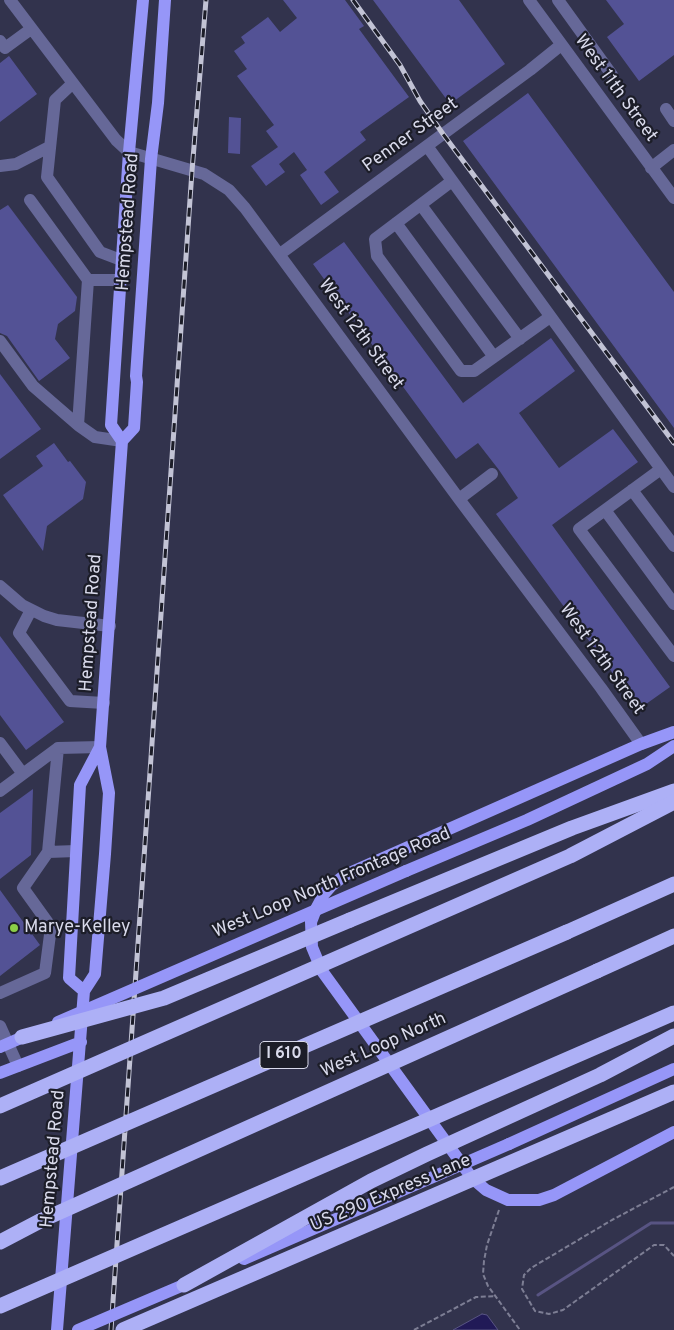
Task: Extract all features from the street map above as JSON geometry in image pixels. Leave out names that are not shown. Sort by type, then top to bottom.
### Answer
[{"type":"highway","points":[[22,1038],[164,998],[572,828],[674,791]]},
{"type":"highway","points":[[0,1106],[570,856],[674,802]]},
{"type":"highway","name":"West Loop North","points":[[0,1178],[674,884]]},
{"type":"highway","name":"West Loop North","points":[[0,1242],[40,1221],[674,936]]},
{"type":"highway","points":[[0,1306],[674,1013]]},
{"type":"highway","points":[[184,1285],[371,1181],[600,1075],[674,1036]]},
{"type":"highway","name":"US 290 Express Lane","points":[[123,1330],[674,1092]]},
{"type":"highway","points":[[0,1235],[40,1221]]},
{"type":"main road","name":"Hempstead Road","points":[[122,441],[111,426],[129,152],[143,0]]},
{"type":"main road","name":"Hempstead Road","points":[[57,1330],[84,991],[95,974],[110,793],[100,747],[122,441],[134,428],[151,159],[158,103],[165,0]]},
{"type":"main road","points":[[674,732],[640,744],[344,875],[328,890],[316,909],[311,922],[312,947],[322,971],[472,1178],[486,1190],[508,1200],[539,1200],[554,1196],[674,1132]]},
{"type":"main road","name":"West Loop North Frontage Road","points":[[0,1047],[527,820],[647,764],[674,746]]},
{"type":"main road","name":"Hempstead Road","points":[[84,991],[69,978],[80,785],[100,747]]},
{"type":"main road","points":[[0,1073],[81,1042]]},
{"type":"main road","points":[[78,1330],[509,1144],[674,1069]]},
{"type":"street","name":"West 12th Street","points":[[10,0],[112,137],[129,152],[204,174],[228,190],[245,208],[601,688],[640,744]]},
{"type":"street","points":[[558,0],[612,74]]},
{"type":"street","name":"West 11th Street","points":[[535,2],[561,45],[674,198]]},
{"type":"street","points":[[3,45],[31,29]]},
{"type":"street","name":"Penner Street","points":[[280,254],[530,70],[561,45]]},
{"type":"street","points":[[73,84],[55,100],[47,177],[100,252],[121,260]]},
{"type":"street","points":[[666,108],[674,121]]},
{"type":"street","points":[[426,146],[674,486]]},
{"type":"street","points":[[0,166],[16,164],[49,147]]},
{"type":"street","points":[[651,168],[674,150]]},
{"type":"street","points":[[452,181],[376,239],[377,256],[461,370],[474,371],[550,316]]},
{"type":"street","points":[[30,200],[88,280],[78,425]]},
{"type":"street","points":[[421,205],[520,339]]},
{"type":"street","points":[[396,223],[494,357]]},
{"type":"street","points":[[88,280],[120,280]]},
{"type":"street","points":[[0,342],[33,386],[78,425],[95,437],[122,441]]},
{"type":"street","points":[[662,469],[579,529],[674,656]]},
{"type":"street","points":[[459,499],[492,474]]},
{"type":"street","points":[[632,490],[674,546]]},
{"type":"street","points":[[604,510],[674,604]]},
{"type":"street","points":[[0,586],[11,597],[31,610],[57,620],[110,626]]},
{"type":"street","points":[[31,610],[19,633],[70,701],[104,703]]},
{"type":"street","points":[[0,743],[23,774]]},
{"type":"street","points":[[0,791],[58,748],[100,747]]},
{"type":"street","points":[[0,993],[45,973],[51,927],[23,888],[48,852],[58,748]]},
{"type":"street","points":[[48,852],[76,851]]},
{"type":"street","points":[[51,927],[72,930]]},
{"type":"street","points":[[0,1026],[18,1066]]},
{"type":"path","points":[[674,1187],[612,1220],[531,1268],[524,1275],[522,1289],[535,1311],[549,1314],[563,1310],[654,1245],[664,1245],[674,1256]]},
{"type":"path","points":[[499,1210],[484,1261],[484,1274],[488,1286],[520,1330]]},
{"type":"path","points":[[414,1330],[476,1297],[496,1296]]},
{"type":"shaded area","points":[[482,1314],[487,1315],[498,1330],[453,1330]]},
{"type":"building","points":[[283,0],[345,0],[364,26],[359,29],[409,97],[360,132],[366,140],[324,172],[339,192],[321,205],[300,175],[307,170],[294,152],[279,164],[285,172],[266,186],[251,166],[278,147],[266,131],[274,125],[237,76],[247,69],[234,51],[245,43],[241,37],[268,17],[280,32],[297,18]]},
{"type":"building","points":[[373,0],[459,0],[505,64],[450,104]]},
{"type":"building","points":[[606,0],[674,0],[674,55],[639,81],[607,37],[624,24]]},
{"type":"building","points":[[9,56],[37,94],[0,122],[0,63]]},
{"type":"building","points":[[528,93],[674,292],[674,428],[463,141]]},
{"type":"building","points":[[229,117],[241,118],[240,154],[228,153]]},
{"type":"building","points":[[8,205],[77,297],[75,311],[58,324],[55,339],[70,358],[39,381],[7,336],[0,333],[0,210]]},
{"type":"building","points":[[344,242],[463,403],[551,338],[575,371],[519,413],[559,468],[613,429],[638,462],[552,525],[670,687],[639,709],[496,514],[518,498],[499,470],[478,443],[456,459],[313,264]]},
{"type":"building","points":[[0,374],[41,429],[0,459]]},
{"type":"building","points":[[54,443],[86,482],[83,499],[47,526],[43,551],[3,495],[43,466],[36,456]]},
{"type":"building","points":[[0,636],[64,722],[26,750],[0,715]]},
{"type":"building","points":[[33,789],[31,855],[0,879],[0,813]]},
{"type":"building","points":[[0,890],[40,945],[0,976]]},
{"type":"waterway","points":[[538,1295],[651,1223],[674,1223]]},
{"type":"railway","points":[[111,1330],[192,171],[206,0]]},
{"type":"railway","points":[[353,0],[400,65],[420,101],[443,134],[674,443]]},
{"type":"place","name":"Marye-Kelley","points":[[14,928]]}]
